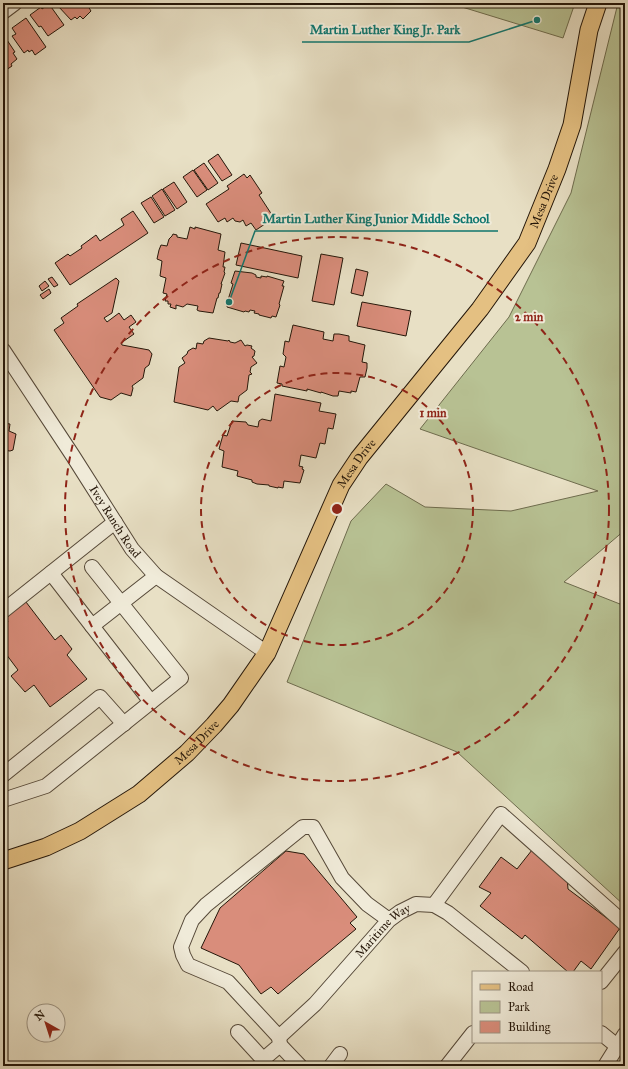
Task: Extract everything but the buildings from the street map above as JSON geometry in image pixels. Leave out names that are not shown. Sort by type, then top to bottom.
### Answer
[{"type":"main road","name":"Mesa Drive","points":[[3,861],[46,847],[80,831],[139,794],[187,753],[214,725],[231,705],[267,654],[341,485],[359,458],[480,309],[527,243],[557,169],[572,125],[589,30],[598,3]]},
{"type":"street","points":[[3,12],[15,3]]},
{"type":"street","name":"Ivey Ranch Road","points":[[3,350],[132,549],[156,576],[267,654]]},
{"type":"street","points":[[3,611],[115,522]]},
{"type":"street","points":[[3,800],[46,786],[181,678],[92,567]]},
{"type":"street","points":[[51,573],[151,702]]},
{"type":"street","points":[[92,626],[156,576]]},
{"type":"street","points":[[3,775],[100,697],[124,724]]},
{"type":"street","points":[[521,971],[448,914],[434,905],[500,814],[625,924]]},
{"type":"street","points":[[300,1066],[228,982],[188,964],[181,947],[192,920],[206,905],[303,827],[314,827],[342,878],[367,904],[389,920]]},
{"type":"street","name":"Maritime Way","points":[[266,1062],[280,1041],[315,1004],[389,920],[400,912],[416,904],[434,905]]},
{"type":"street","points":[[602,981],[625,952]]},
{"type":"street","points":[[238,1032],[266,1062]]},
{"type":"street","points":[[447,1066],[472,1034]]},
{"type":"street","points":[[602,1034],[617,1046]]},
{"type":"street","points":[[605,1066],[625,1034]]},
{"type":"street","points":[[331,1066],[340,1054]]},
{"type":"green space","points":[[449,3],[575,3],[563,38]]},
{"type":"green space","points":[[618,3],[625,3],[625,530],[564,582],[625,606],[625,906],[457,752],[287,682],[351,521],[386,484],[425,507],[511,511],[598,491],[420,429],[509,317],[571,193]]},
{"type":"place","name":"Martin Luther King Jr. Park","points":[[537,20]]},
{"type":"place","name":"Martin Luther King Junior Middle School","points":[[229,302]]}]
